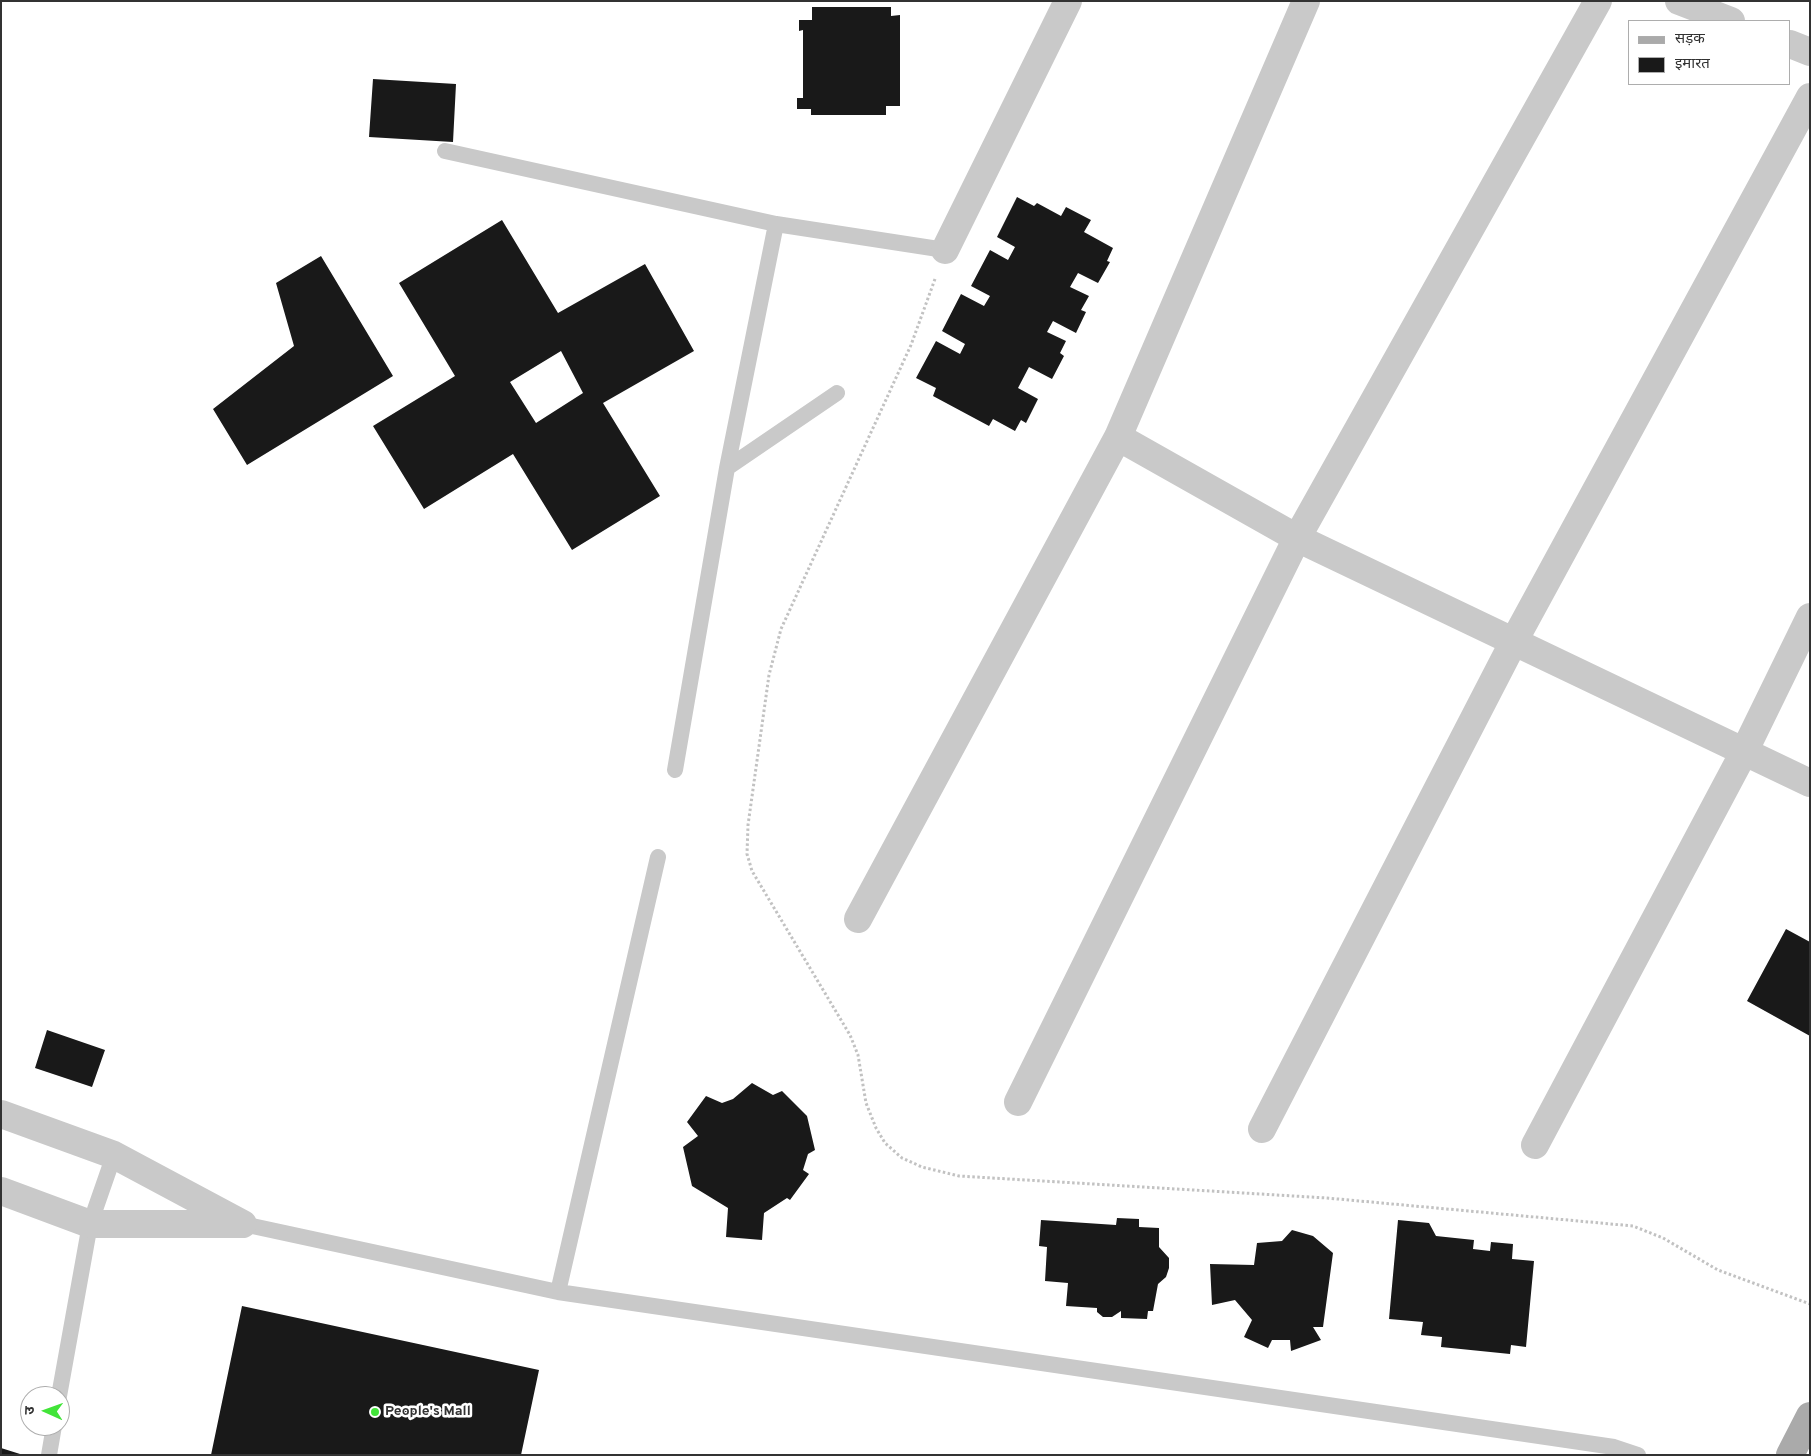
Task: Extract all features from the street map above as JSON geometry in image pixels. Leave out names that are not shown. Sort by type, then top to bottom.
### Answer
[{"type":"main road","points":[[1790,1455],[1810,1416]]},
{"type":"street","points":[[945,250],[1068,1]]},
{"type":"street","points":[[858,919],[1118,437],[1306,1]]},
{"type":"street","points":[[1018,1102],[1297,538],[1598,1]]},
{"type":"street","points":[[1679,1],[1728,20]]},
{"type":"street","points":[[1791,44],[1810,52]]},
{"type":"street","points":[[1262,1129],[1514,641],[1810,97]]},
{"type":"street","points":[[1118,437],[1297,538],[1810,783]]},
{"type":"street","points":[[1535,1145],[1744,752],[1810,617]]},
{"type":"street","points":[[1,1114],[114,1155],[243,1224]]},
{"type":"street","points":[[1,1191],[90,1224],[243,1224]]},
{"type":"lane","points":[[445,151],[776,224],[945,250]]},
{"type":"lane","points":[[675,770],[727,468],[776,224]]},
{"type":"lane","points":[[727,468],[837,393]]},
{"type":"lane","points":[[558,1292],[658,857]]},
{"type":"lane","points":[[61,1386],[90,1224],[114,1155]]},
{"type":"lane","points":[[243,1224],[558,1292],[1638,1455]]},
{"type":"lane","points":[[49,1455],[52,1436]]},
{"type":"building","points":[[812,7],[891,7],[891,16],[900,15],[900,106],[886,106],[886,115],[811,115],[811,109],[797,109],[797,98],[803,98],[803,30],[799,31],[799,20],[812,20]]},
{"type":"building","points":[[373,79],[456,84],[453,142],[369,137]]},
{"type":"building","points":[[1017,197],[1034,206],[1037,203],[1061,216],[1066,207],[1091,220],[1084,232],[1113,248],[1107,261],[1110,262],[1098,283],[1078,273],[1070,287],[1089,296],[1081,310],[1086,312],[1076,333],[1053,321],[1047,332],[1066,341],[1060,353],[1064,356],[1052,379],[1029,367],[1018,388],[1038,399],[1026,423],[1021,420],[1015,431],[993,419],[989,426],[933,396],[936,388],[916,378],[936,341],[960,354],[965,344],[942,331],[961,294],[984,306],[990,296],[971,286],[990,250],[1008,260],[1015,247],[997,237]]},
{"type":"building","points":[[502,220],[558,313],[645,264],[694,351],[603,403],[660,496],[572,550],[513,454],[424,509],[373,426],[455,376],[399,283]],"holes":[[[561,351],[583,393],[536,423],[510,382]]]},
{"type":"building","points":[[321,256],[393,376],[247,465],[213,409],[294,346],[276,283]]},
{"type":"building","points":[[1786,929],[1810,942],[1810,1036],[1747,1001]]},
{"type":"building","points":[[47,1030],[105,1050],[92,1087],[35,1068]]},
{"type":"building","points":[[752,1083],[773,1095],[782,1091],[807,1116],[815,1150],[808,1154],[803,1170],[809,1174],[790,1200],[787,1198],[764,1213],[762,1240],[726,1237],[728,1208],[692,1186],[683,1147],[698,1136],[687,1122],[706,1096],[722,1103],[733,1099]]},
{"type":"building","points":[[1117,1218],[1139,1219],[1139,1227],[1159,1228],[1159,1247],[1169,1258],[1169,1268],[1166,1277],[1158,1284],[1153,1311],[1148,1311],[1147,1319],[1121,1318],[1121,1311],[1112,1317],[1103,1317],[1097,1312],[1097,1308],[1066,1306],[1068,1283],[1045,1281],[1047,1247],[1039,1246],[1041,1220],[1116,1225]]},
{"type":"building","points":[[1398,1220],[1429,1223],[1436,1236],[1474,1240],[1473,1249],[1490,1251],[1491,1242],[1513,1244],[1512,1259],[1534,1261],[1526,1347],[1511,1345],[1510,1354],[1441,1347],[1442,1337],[1421,1335],[1423,1322],[1389,1319]]},
{"type":"building","points":[[1292,1230],[1313,1236],[1333,1253],[1323,1327],[1313,1327],[1321,1340],[1291,1351],[1290,1340],[1272,1340],[1268,1348],[1244,1337],[1252,1320],[1235,1300],[1212,1305],[1210,1264],[1254,1265],[1257,1243],[1282,1241]]},
{"type":"building","name":"People's Mall","points":[[242,1306],[539,1370],[521,1455],[211,1455]]},
{"type":"building","points":[[1,1448],[20,1454],[1,1455]]},
{"type":"place","name":"People's Mall","points":[[375,1412]]}]
